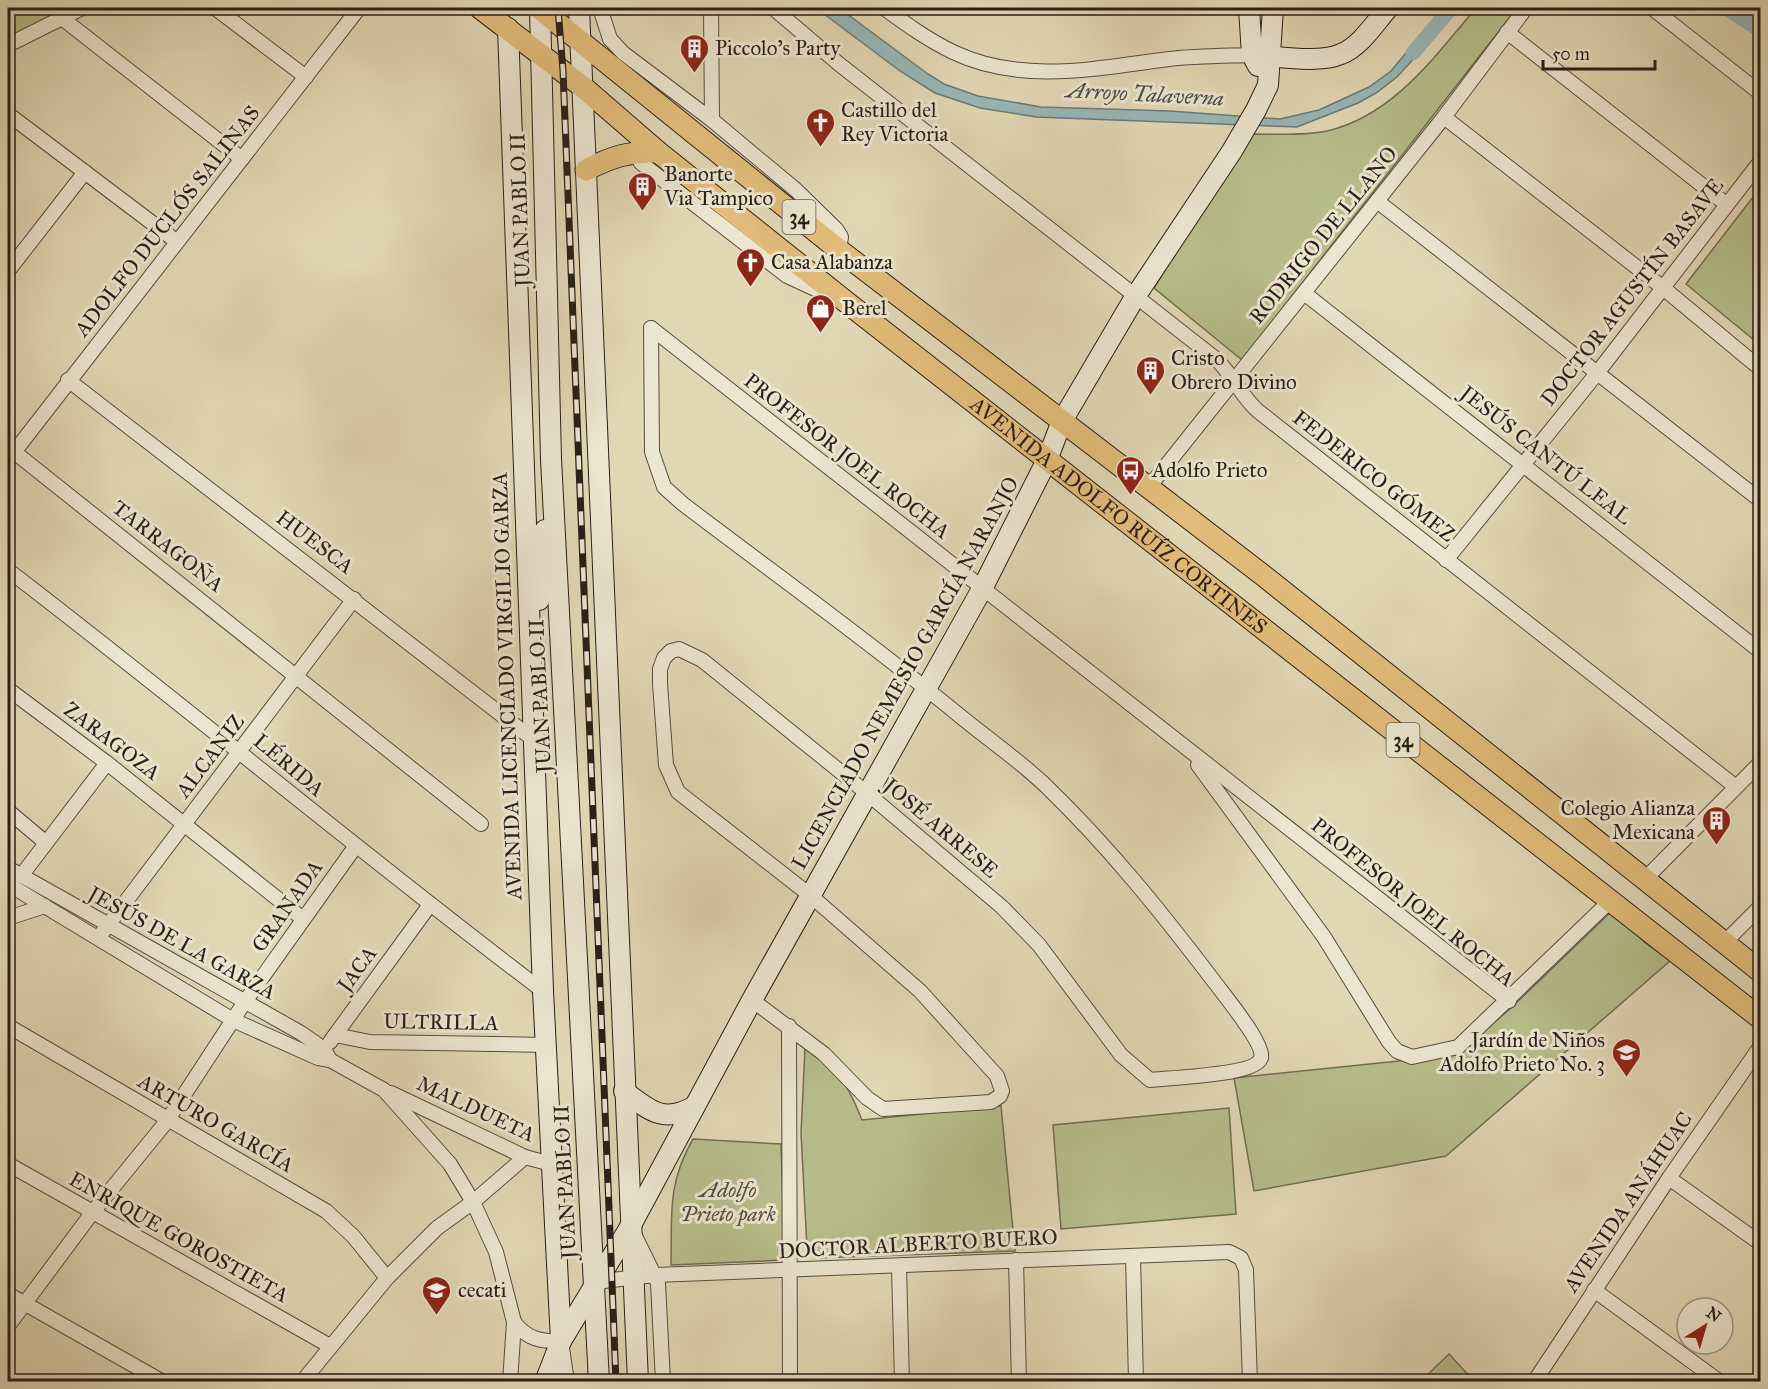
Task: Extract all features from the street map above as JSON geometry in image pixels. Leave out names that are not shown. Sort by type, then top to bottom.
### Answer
[{"type":"main road","name":"AVENIDA ADOLFO RUÍZ CORTINES","points":[[480,8],[583,87],[658,152],[850,305],[1761,1018]]},
{"type":"main road","name":"AVENIDA ADOLFO RUÍZ CORTINES","points":[[540,8],[839,250],[1149,487],[1761,971]]},
{"type":"main road","points":[[586,170],[618,155],[634,151],[658,152]]},
{"type":"street","points":[[8,45],[82,8]]},
{"type":"street","points":[[215,8],[306,77]]},
{"type":"street","name":"ADOLFO DUCLÓS SALINAS","points":[[10,453],[360,8]]},
{"type":"street","name":"JUAN PABLO II","points":[[540,8],[539,54],[551,459],[599,1382]]},
{"type":"street","points":[[579,8],[638,1382]]},
{"type":"street","points":[[600,8],[610,39],[623,53],[712,120],[821,214],[841,237],[839,250]]},
{"type":"street","points":[[711,8],[712,120]]},
{"type":"street","name":"FEDERICO GÓMEZ","points":[[773,8],[838,64],[1216,359],[1235,378],[1242,395],[1258,411],[1736,787]]},
{"type":"street","points":[[884,8],[913,30],[955,53],[1019,70],[1057,73],[1171,59],[1252,55],[1313,58],[1341,54],[1356,44],[1388,8]]},
{"type":"street","points":[[1249,8],[1252,55],[1269,85]]},
{"type":"street","points":[[1269,85],[1273,8]]},
{"type":"street","name":"RODRIGO DE LLANO","points":[[1149,487],[1444,117],[1526,8]]},
{"type":"street","points":[[1652,8],[1761,93]]},
{"type":"street","points":[[63,19],[242,159]]},
{"type":"street","name":"AVENIDA LICENCIADO VIRGILIO GARZA","points":[[508,28],[543,991],[561,1341]]},
{"type":"street","points":[[1507,32],[1726,204]]},
{"type":"street","name":"LICENCIADO NEMESIO GARCÍA NARANJO","points":[[545,1382],[561,1341],[630,1227],[752,1000],[982,589],[1047,460],[1062,421],[1135,297],[1232,151],[1269,85]]},
{"type":"street","points":[[8,114],[176,241]]},
{"type":"street","points":[[1444,117],[1662,287],[1756,366]]},
{"type":"street","points":[[634,151],[640,162],[787,276],[850,305]]},
{"type":"street","name":"DOCTOR AGUSTÍN BASAVE","points":[[1446,560],[1522,463],[1598,372],[1726,204],[1761,162]]},
{"type":"street","points":[[8,271],[86,172]]},
{"type":"street","points":[[1377,201],[1761,500]]},
{"type":"street","points":[[515,264],[544,227]]},
{"type":"street","name":"JESÚS CANTÚ LEAL","points":[[1304,293],[1761,651]]},
{"type":"street","name":"PROFESOR JOEL ROCHA","points":[[928,689],[682,504],[664,487],[656,470],[652,452],[651,328],[1188,751],[1509,1000],[1458,1047],[1412,1057],[1397,1050],[1389,1042],[1324,936],[1188,751]]},
{"type":"street","name":"HUESCA","points":[[68,380],[354,598],[534,740]]},
{"type":"street","name":"TARRAGOÑA","points":[[10,453],[296,675],[481,824]]},
{"type":"street","points":[[531,680],[551,459]]},
{"type":"street","name":"LÉRIDA","points":[[8,570],[241,752],[429,906],[543,991]]},
{"type":"street","name":"ALCANIZ","points":[[102,931],[241,752],[354,598]]},
{"type":"street","name":"JOSÉ ARRESE","points":[[811,896],[678,792],[674,785],[666,765],[660,684],[660,669],[671,651],[679,649],[702,660],[868,794],[1002,907],[1032,937],[1065,978],[1121,1055],[1150,1080],[1240,1070],[1257,1065],[1261,1059],[1262,1053],[1236,1010],[1139,884],[1045,785],[928,689]]},
{"type":"street","name":"ZARAGOZA","points":[[8,689],[107,763],[303,919]]},
{"type":"street","points":[[21,876],[107,763]]},
{"type":"street","points":[[1645,879],[1761,763]]},
{"type":"street","points":[[8,811],[45,842]]},
{"type":"street","name":"GRANADA","points":[[8,1326],[92,1214],[167,1121],[244,1003],[355,847]]},
{"type":"street","name":"JESÚS DE LA GARZA","points":[[8,868],[234,1020],[324,1056]]},
{"type":"street","name":"JESÚS DE LA GARZA","points":[[8,884],[45,906],[102,931],[244,1003],[324,1056],[384,1090],[450,1164],[473,1202],[496,1252],[514,1322],[510,1382]]},
{"type":"street","points":[[752,1000],[824,1054],[867,1098],[883,1109],[991,1102],[1000,1096],[1002,1091],[997,1076],[920,991],[811,896]]},
{"type":"street","points":[[1509,1000],[1610,902]]},
{"type":"street","points":[[8,918],[45,906]]},
{"type":"street","name":"JACA","points":[[324,1056],[335,1035],[429,906]]},
{"type":"street","points":[[1725,942],[1761,907]]},
{"type":"street","name":"ARTURO GARCÍA","points":[[8,1026],[167,1121],[326,1211],[353,1236],[387,1278]]},
{"type":"street","points":[[789,1026],[790,1382]]},
{"type":"street","name":"ULTRILLA","points":[[335,1035],[370,1042],[547,1045]]},
{"type":"street","name":"AVENIDA ANÁHUAC","points":[[1534,1382],[1669,1178],[1761,1047]]},
{"type":"street","name":"MALDUETA","points":[[384,1090],[525,1157],[551,1164]]},
{"type":"street","points":[[624,1091],[658,1114],[682,1114],[695,1106]]},
{"type":"street","points":[[302,1382],[387,1278],[437,1228],[473,1202],[525,1157]]},
{"type":"street","name":"ENRIQUE GOROSTIETA","points":[[8,1164],[92,1214],[330,1346]]},
{"type":"street","points":[[1669,1178],[1761,1243]]},
{"type":"street","points":[[630,1227],[658,1283],[663,1382]]},
{"type":"street","name":"DOCTOR ALBERTO BUERO","points":[[595,1282],[633,1276],[899,1267],[1221,1251],[1240,1258],[1246,1270],[1251,1382]]},
{"type":"street","points":[[1133,1256],[1136,1382]]},
{"type":"street","points":[[1016,1260],[1019,1382]]},
{"type":"street","points":[[899,1267],[902,1382]]},
{"type":"street","points":[[1594,1290],[1720,1382]]},
{"type":"street","points":[[8,1294],[163,1382]]},
{"type":"street","points":[[514,1322],[528,1337],[546,1342],[561,1341],[567,1382]]},
{"type":"green space","points":[[8,8],[74,8],[8,39]]},
{"type":"green space","points":[[1476,8],[1517,8],[1242,360],[1154,288],[1250,134],[1318,133],[1351,123],[1372,112],[1411,82]]},
{"type":"green space","points":[[1760,188],[1760,345],[1686,284]]},
{"type":"green space","points":[[1614,909],[1645,943],[1671,960],[1446,1156],[1254,1191],[1234,1078],[1457,1055],[1512,1007]]},
{"type":"green space","points":[[809,1047],[842,1079],[862,1120],[1001,1106],[1015,1251],[815,1258],[807,1248],[801,1133],[805,1048]]},
{"type":"green space","points":[[1229,1108],[1236,1214],[1061,1229],[1053,1125]]},
{"type":"green space","name":"Adolfo Prieto park","points":[[693,1139],[781,1144],[785,1260],[671,1265],[675,1185]]},
{"type":"green space","points":[[1449,1354],[1474,1381],[1421,1381]]},
{"type":"water","points":[[816,8],[839,8],[944,84],[978,96],[1041,107],[1170,111],[1280,119],[1319,110],[1369,87],[1391,71],[1421,35],[1429,42],[1397,77],[1376,93],[1358,103],[1297,127],[1036,117],[980,108],[935,93],[900,71]]},
{"type":"waterway","name":"Arroyo Talaverna","points":[[1413,53],[1451,8]]},
{"type":"waterway","name":"Arroyo Talaverna","points":[[1726,8],[1760,30]]},
{"type":"railway","points":[[558,8],[563,71],[616,1382]]},
{"type":"place","name":"Piccolo's Party","points":[[694,74]]},
{"type":"place","name":"Castillo del Rey Victoria","points":[[820,148]]},
{"type":"place","name":"Banorte Via Tampico","points":[[643,212]]},
{"type":"place","name":"Casa Alabanza","points":[[750,288]]},
{"type":"place","name":"Berel","points":[[821,334]]},
{"type":"place","name":"Cristo Obrero Divino","points":[[1150,396]]},
{"type":"place","name":"Adolfo Prieto","points":[[1131,496]]},
{"type":"place","name":"Colegio Alianza Mexicana","points":[[1716,846]]},
{"type":"place","name":"Jardín de Niños Adolfo Prieto No. 3","points":[[1626,1078]]},
{"type":"place","name":"cecati","points":[[437,1316]]}]
